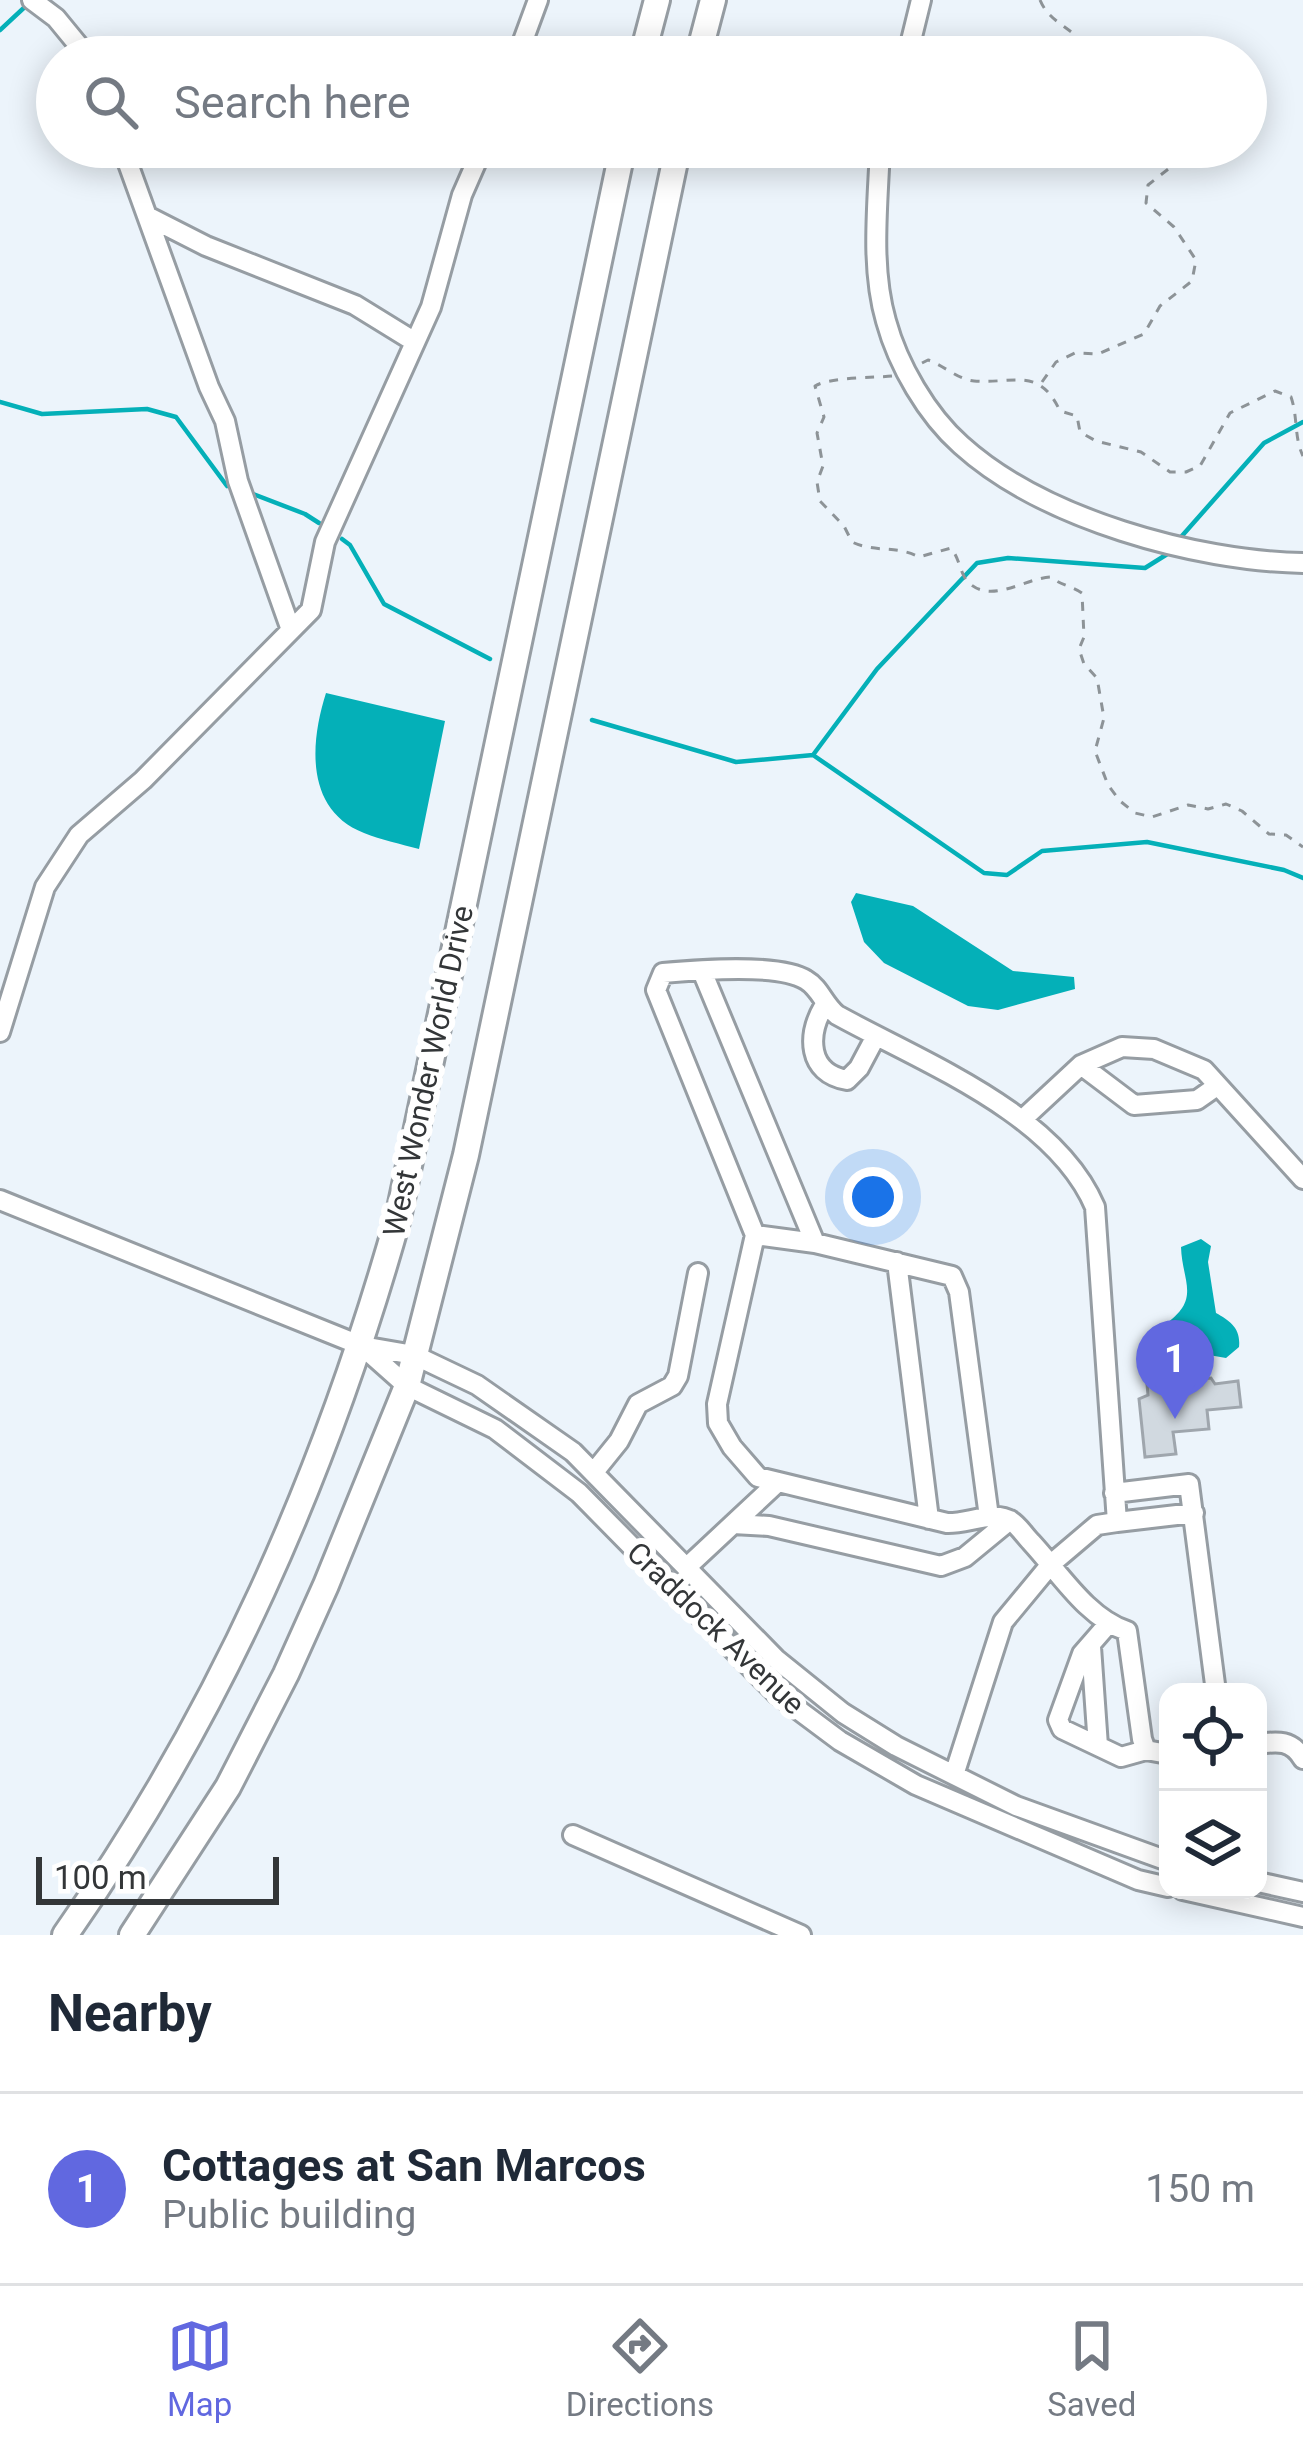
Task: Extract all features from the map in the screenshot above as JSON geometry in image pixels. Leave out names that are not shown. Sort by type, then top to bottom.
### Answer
[{"type":"main road","points":[[648,36],[657,0]]},
{"type":"main road","points":[[704,36],[713,0]]},
{"type":"main road","name":"West Wonder World Drive","points":[[65,1935],[178,1760],[238,1650],[362,1346],[398,1218],[619,168]]},
{"type":"main road","name":"West Wonder World Drive","points":[[132,1935],[228,1787],[286,1674],[407,1386],[466,1155],[675,168]]},
{"type":"street","points":[[525,36],[538,0]]},
{"type":"street","points":[[912,36],[921,0]]},
{"type":"street","points":[[39,5],[68,36]]},
{"type":"street","points":[[130,168],[208,387],[225,421],[238,481],[291,630]]},
{"type":"street","points":[[0,1032],[8,979],[45,887],[79,835],[143,780],[310,610],[326,542],[430,307],[474,168]]},
{"type":"street","points":[[880,168],[878,282],[886,322],[907,371],[957,442],[987,467],[1094,520],[1242,560],[1303,563]]},
{"type":"street","points":[[147,216],[206,246],[355,305],[415,342]]},
{"type":"street","points":[[702,971],[815,1244]]},
{"type":"street","points":[[1117,1522],[1096,1207],[1065,1158],[1024,1118],[824,1006],[813,984],[792,972],[663,974],[656,990],[755,1235],[717,1404],[718,1423],[732,1447],[758,1477],[929,1519],[965,1524],[989,1516],[1010,1520],[1109,1623],[1127,1631],[1146,1750]]},
{"type":"street","points":[[824,1006],[810,1043],[830,1077],[847,1080],[860,1068],[875,1036]]},
{"type":"street","points":[[1024,1118],[1082,1065],[1122,1047],[1154,1049],[1204,1070],[1303,1179]]},
{"type":"street","points":[[1082,1065],[1134,1106],[1196,1100],[1217,1086]]},
{"type":"street","name":"Craddock Avenue","points":[[0,1200],[362,1346],[414,1354],[477,1385],[573,1452],[776,1659],[843,1713],[896,1746],[1016,1806],[1159,1858]]},
{"type":"street","points":[[755,1235],[952,1276],[989,1516]]},
{"type":"street","points":[[896,1262],[929,1519]]},
{"type":"street","points":[[594,1472],[619,1441],[638,1404],[672,1386],[678,1376],[698,1273]]},
{"type":"street","name":"Craddock Avenue","points":[[362,1346],[407,1386],[495,1429],[579,1492],[777,1694],[841,1741],[916,1785],[1138,1880],[1159,1884]]},
{"type":"street","points":[[687,1567],[778,1482]]},
{"type":"street","points":[[1114,1493],[1189,1484],[1215,1683]]},
{"type":"street","points":[[954,1775],[1003,1622],[1052,1564],[1097,1525],[1194,1513]]},
{"type":"street","points":[[733,1524],[769,1526],[941,1566],[965,1557],[1010,1520]]},
{"type":"street","points":[[1109,1623],[1082,1654],[1058,1720],[1062,1730],[1121,1757],[1146,1750],[1159,1752]]},
{"type":"street","points":[[1091,1647],[1098,1746]]},
{"type":"street","points":[[1267,1743],[1282,1741],[1303,1759]]},
{"type":"street","points":[[573,1834],[801,1935]]},
{"type":"street","points":[[1267,1884],[1303,1892]]},
{"type":"street","points":[[1246,1899],[1303,1917]]},
{"type":"path","points":[[1040,0],[1046,15],[1079,36]]},
{"type":"path","points":[[1041,384],[1056,362],[1075,353],[1098,354],[1144,334],[1160,306],[1192,281],[1196,260],[1174,227],[1147,203],[1148,185],[1170,168]]},
{"type":"path","points":[[1303,456],[1296,442],[1298,425],[1291,397],[1275,391],[1230,413],[1200,466],[1170,472],[1141,452],[1080,432],[1077,416],[1060,411],[1041,384],[991,378],[974,381],[928,360],[907,371],[850,382],[829,378],[815,386],[824,417],[818,433],[823,466],[817,482],[820,502],[844,526],[852,542],[868,550],[903,548],[919,556],[951,548],[962,560],[970,584],[1001,592],[1034,578],[1051,577],[1082,593],[1084,637],[1079,649],[1084,664],[1097,678],[1104,718],[1095,751],[1120,801],[1135,813],[1152,817],[1188,805],[1208,809],[1226,804],[1269,834],[1286,835],[1303,847]]},
{"type":"water","points":[[326,693],[445,721],[419,849],[364,833],[331,808],[322,792],[315,753]]},
{"type":"water","points":[[856,893],[913,906],[1013,971],[1074,977],[1075,989],[998,1010],[968,1006],[884,963],[864,942],[851,902]]},
{"type":"water","points":[[1201,1239],[1211,1246],[1208,1262],[1216,1313],[1238,1335],[1239,1347],[1226,1358],[1168,1353],[1164,1325],[1176,1316],[1186,1298],[1181,1247]]},
{"type":"building","points":[[1211,1378],[1215,1384],[1238,1381],[1241,1407],[1207,1410],[1209,1429],[1173,1432],[1176,1454],[1145,1457],[1139,1399],[1148,1395],[1147,1384]]},
{"type":"waterway","points":[[0,30],[28,4]]},
{"type":"waterway","points":[[0,402],[42,414],[147,409],[176,417],[227,486]]},
{"type":"waterway","points":[[1181,537],[1264,443],[1303,422]]},
{"type":"waterway","points":[[248,492],[319,523]]},
{"type":"waterway","points":[[342,539],[384,604],[490,659]]},
{"type":"waterway","points":[[813,755],[877,669],[977,563],[1008,558],[1145,568],[1169,553]]},
{"type":"waterway","points":[[592,720],[736,762],[813,755],[984,873],[1007,875],[1042,851],[1147,842],[1303,878]]},
{"type":"place","name":"Cottages at San Marcos","points":[[1175,1419]]}]
